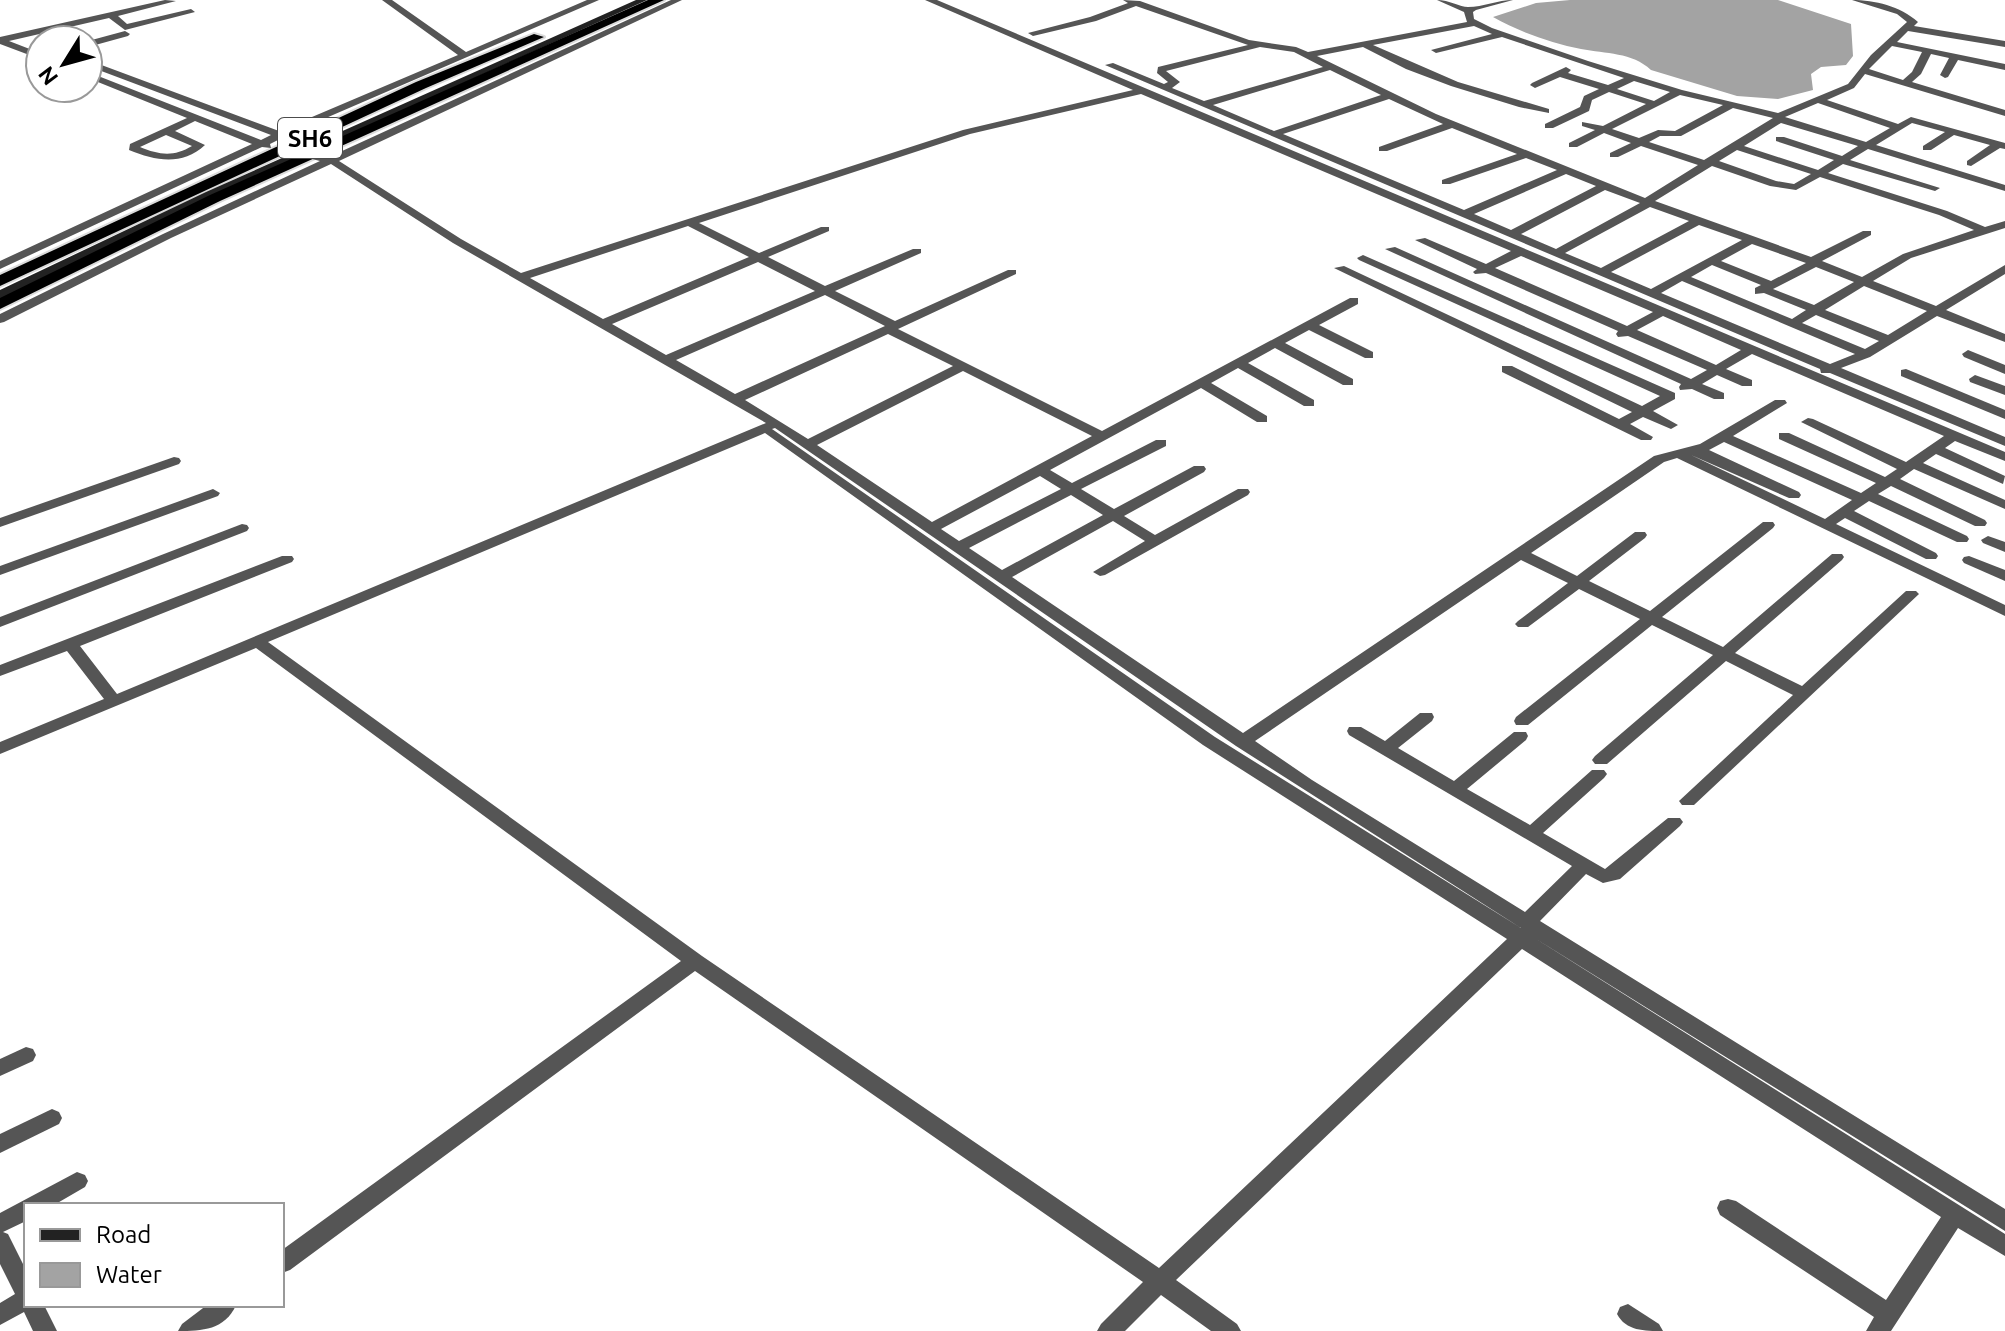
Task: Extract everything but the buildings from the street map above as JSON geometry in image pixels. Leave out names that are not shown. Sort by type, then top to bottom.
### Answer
[{"type":"highway","name":"SH6","points":[[0,281],[280,143],[299,143],[421,85],[623,0]]},
{"type":"highway","points":[[0,304],[215,198],[658,0]]},
{"type":"main road","points":[[0,289],[399,101],[632,0]]},
{"type":"main road","points":[[0,295],[210,194],[643,0]]},
{"type":"street","points":[[386,0],[466,56]]},
{"type":"street","points":[[104,81],[261,143],[280,143],[595,0]]},
{"type":"street","points":[[0,319],[156,241],[678,0]]},
{"type":"street","points":[[1441,0],[1468,11],[1509,0]]},
{"type":"street","points":[[1556,253],[1685,182],[1707,163],[1779,117],[1851,86],[1913,22],[1909,17],[1856,0]]},
{"type":"street","points":[[71,24],[172,1]]},
{"type":"street","points":[[943,1],[1033,33],[1694,311],[2001,436]]},
{"type":"street","points":[[943,1],[1143,91],[2005,457]]},
{"type":"street","points":[[1033,33],[1093,19],[1132,2],[1261,45],[1309,55],[1474,23],[1633,78],[1779,117],[2003,186]]},
{"type":"street","points":[[157,5],[172,16]]},
{"type":"street","points":[[134,10],[148,22]]},
{"type":"street","points":[[1468,11],[1474,23]]},
{"type":"street","points":[[111,15],[125,27],[191,12]]},
{"type":"street","points":[[89,20],[112,38]]},
{"type":"street","points":[[1907,28],[2005,44]]},
{"type":"street","points":[[0,30],[24,39]]},
{"type":"street","points":[[104,40],[125,34]]},
{"type":"street","points":[[0,40],[24,35]]},
{"type":"street","points":[[1436,50],[1502,35]]},
{"type":"street","points":[[0,40],[24,50]]},
{"type":"street","points":[[1890,43],[2005,67]]},
{"type":"street","points":[[528,282],[691,223],[967,132],[1175,82],[1161,69],[1261,45]]},
{"type":"street","points":[[1367,46],[1393,60],[1545,111]]},
{"type":"street","points":[[1905,83],[1916,74],[1928,50]]},
{"type":"street","points":[[1309,55],[1328,68],[1452,124],[1604,186],[1814,262],[2005,338]]},
{"type":"street","points":[[1945,75],[1956,55]]},
{"type":"street","points":[[1535,85],[1582,62]]},
{"type":"street","points":[[1204,104],[1328,68]]},
{"type":"street","points":[[104,69],[280,143]]},
{"type":"street","points":[[1864,71],[2005,113]]},
{"type":"street","points":[[1559,73],[1655,104]]},
{"type":"street","points":[[1549,126],[1585,109],[1585,100],[1633,78]]},
{"type":"street","points":[[131,92],[147,86]]},
{"type":"street","points":[[1573,145],[1679,92]]},
{"type":"street","points":[[1274,134],[1389,96]]},
{"type":"street","points":[[1821,101],[1898,127]]},
{"type":"street","points":[[1614,155],[1659,132],[1677,134],[1731,105]]},
{"type":"street","points":[[166,131],[200,145],[163,160],[133,148],[166,131],[196,117]]},
{"type":"street","points":[[1586,124],[1784,187],[1801,186],[1898,127],[1915,120],[2002,145]]},
{"type":"street","points":[[1383,149],[1452,124]]},
{"type":"street","points":[[1819,131],[1830,124]]},
{"type":"street","points":[[1927,148],[1954,131]]},
{"type":"street","points":[[1780,139],[1935,188]]},
{"type":"street","points":[[0,265],[261,143]]},
{"type":"street","points":[[1971,163],[2002,145]]},
{"type":"street","points":[[1734,146],[1943,213],[1985,231]]},
{"type":"street","points":[[1446,182],[1527,154]]},
{"type":"street","points":[[312,156],[329,161],[528,282],[550,291],[734,400],[1209,741],[1527,929],[2005,1221]]},
{"type":"street","points":[[1465,214],[1566,170]]},
{"type":"street","points":[[1512,234],[1604,186]]},
{"type":"street","points":[[1602,272],[1697,221]]},
{"type":"street","points":[[691,223],[1102,436]]},
{"type":"street","points":[[1793,323],[1907,256],[2005,224]]},
{"type":"street","points":[[604,323],[825,229]]},
{"type":"street","points":[[1740,301],[1867,233]]},
{"type":"street","points":[[1421,240],[1747,383]]},
{"type":"street","points":[[1652,293],[1751,240]]},
{"type":"street","points":[[1391,249],[1719,396]]},
{"type":"street","points":[[666,360],[917,251]]},
{"type":"street","points":[[1398,313],[1521,251]]},
{"type":"street","points":[[1363,258],[1670,396]]},
{"type":"street","points":[[1712,261],[1815,310],[1888,340]]},
{"type":"street","points":[[1340,268],[1671,425]]},
{"type":"street","points":[[1813,375],[1866,354],[2005,269]]},
{"type":"street","points":[[734,400],[1012,272]]},
{"type":"street","points":[[1682,277],[1866,354]]},
{"type":"street","points":[[528,282],[543,298],[770,426],[808,444],[1242,742],[2005,1246]]},
{"type":"street","points":[[930,529],[1354,301]]},
{"type":"street","points":[[1534,384],[1663,311]]},
{"type":"street","points":[[1680,319],[1694,311]]},
{"type":"street","points":[[1309,325],[1369,355]]},
{"type":"street","points":[[1275,343],[1348,382]]},
{"type":"street","points":[[1620,424],[1751,349]]},
{"type":"street","points":[[1968,354],[2005,370]]},
{"type":"street","points":[[1238,363],[1309,403]]},
{"type":"street","points":[[808,444],[964,366]]},
{"type":"street","points":[[1507,369],[1646,437]]},
{"type":"street","points":[[1906,373],[2005,415]]},
{"type":"street","points":[[1975,379],[2005,391]]},
{"type":"street","points":[[1201,383],[1262,419]]},
{"type":"street","points":[[1242,742],[1659,459],[1697,450],[1780,403]]},
{"type":"street","points":[[1808,422],[2005,505]]},
{"type":"street","points":[[0,748],[770,426]]},
{"type":"street","points":[[1825,525],[1955,435]]},
{"type":"street","points":[[1722,436],[1962,539]]},
{"type":"street","points":[[1784,436],[1980,523]]},
{"type":"street","points":[[957,548],[1161,443]]},
{"type":"street","points":[[1936,449],[2003,480]]},
{"type":"street","points":[[1697,450],[1794,495]]},
{"type":"street","points":[[1679,454],[2005,611]]},
{"type":"street","points":[[0,523],[174,461]]},
{"type":"street","points":[[1000,577],[1199,469]]},
{"type":"street","points":[[1040,470],[1155,541]]},
{"type":"street","points":[[1100,572],[1243,492]]},
{"type":"street","points":[[0,571],[213,493]]},
{"type":"street","points":[[1844,512],[1931,556]]},
{"type":"street","points":[[1455,790],[1521,728],[1768,525]]},
{"type":"street","points":[[0,622],[242,528]]},
{"type":"street","points":[[1523,624],[1640,535]]},
{"type":"street","points":[[1988,540],[2005,548]]},
{"type":"street","points":[[1519,553],[1803,693]]},
{"type":"street","points":[[1531,834],[1600,767],[1837,557]]},
{"type":"street","points":[[0,671],[287,559]]},
{"type":"street","points":[[1969,560],[2005,576]]},
{"type":"street","points":[[1688,801],[1911,594]]},
{"type":"street","points":[[258,642],[695,961],[1229,1331]]},
{"type":"street","points":[[70,644],[114,701]]},
{"type":"street","points":[[1386,749],[1426,717]]},
{"type":"street","points":[[1355,731],[1603,876],[1614,874],[1674,822]]},
{"type":"street","points":[[1109,1331],[1527,929],[1583,866]]},
{"type":"street","points":[[284,1262],[695,961]]},
{"type":"street","points":[[0,1068],[26,1055]]},
{"type":"street","points":[[0,1144],[52,1118]]},
{"type":"street","points":[[38,1203],[77,1181]]},
{"type":"street","points":[[1728,1208],[1884,1323],[1955,1215]]},
{"type":"street","points":[[0,1224],[24,1211]]},
{"type":"street","points":[[0,1241],[24,1289]]},
{"type":"street","points":[[0,1315],[24,1300]]},
{"type":"street","points":[[33,1307],[45,1331]]},
{"type":"street","points":[[190,1331],[222,1307]]},
{"type":"street","points":[[1628,1314],[1651,1331]]},
{"type":"water","points":[[1570,0],[1778,0],[1851,24],[1853,56],[1846,65],[1821,67],[1811,74],[1813,90],[1778,99],[1737,96],[1651,70],[1627,57],[1547,40],[1493,17],[1536,3]]}]
